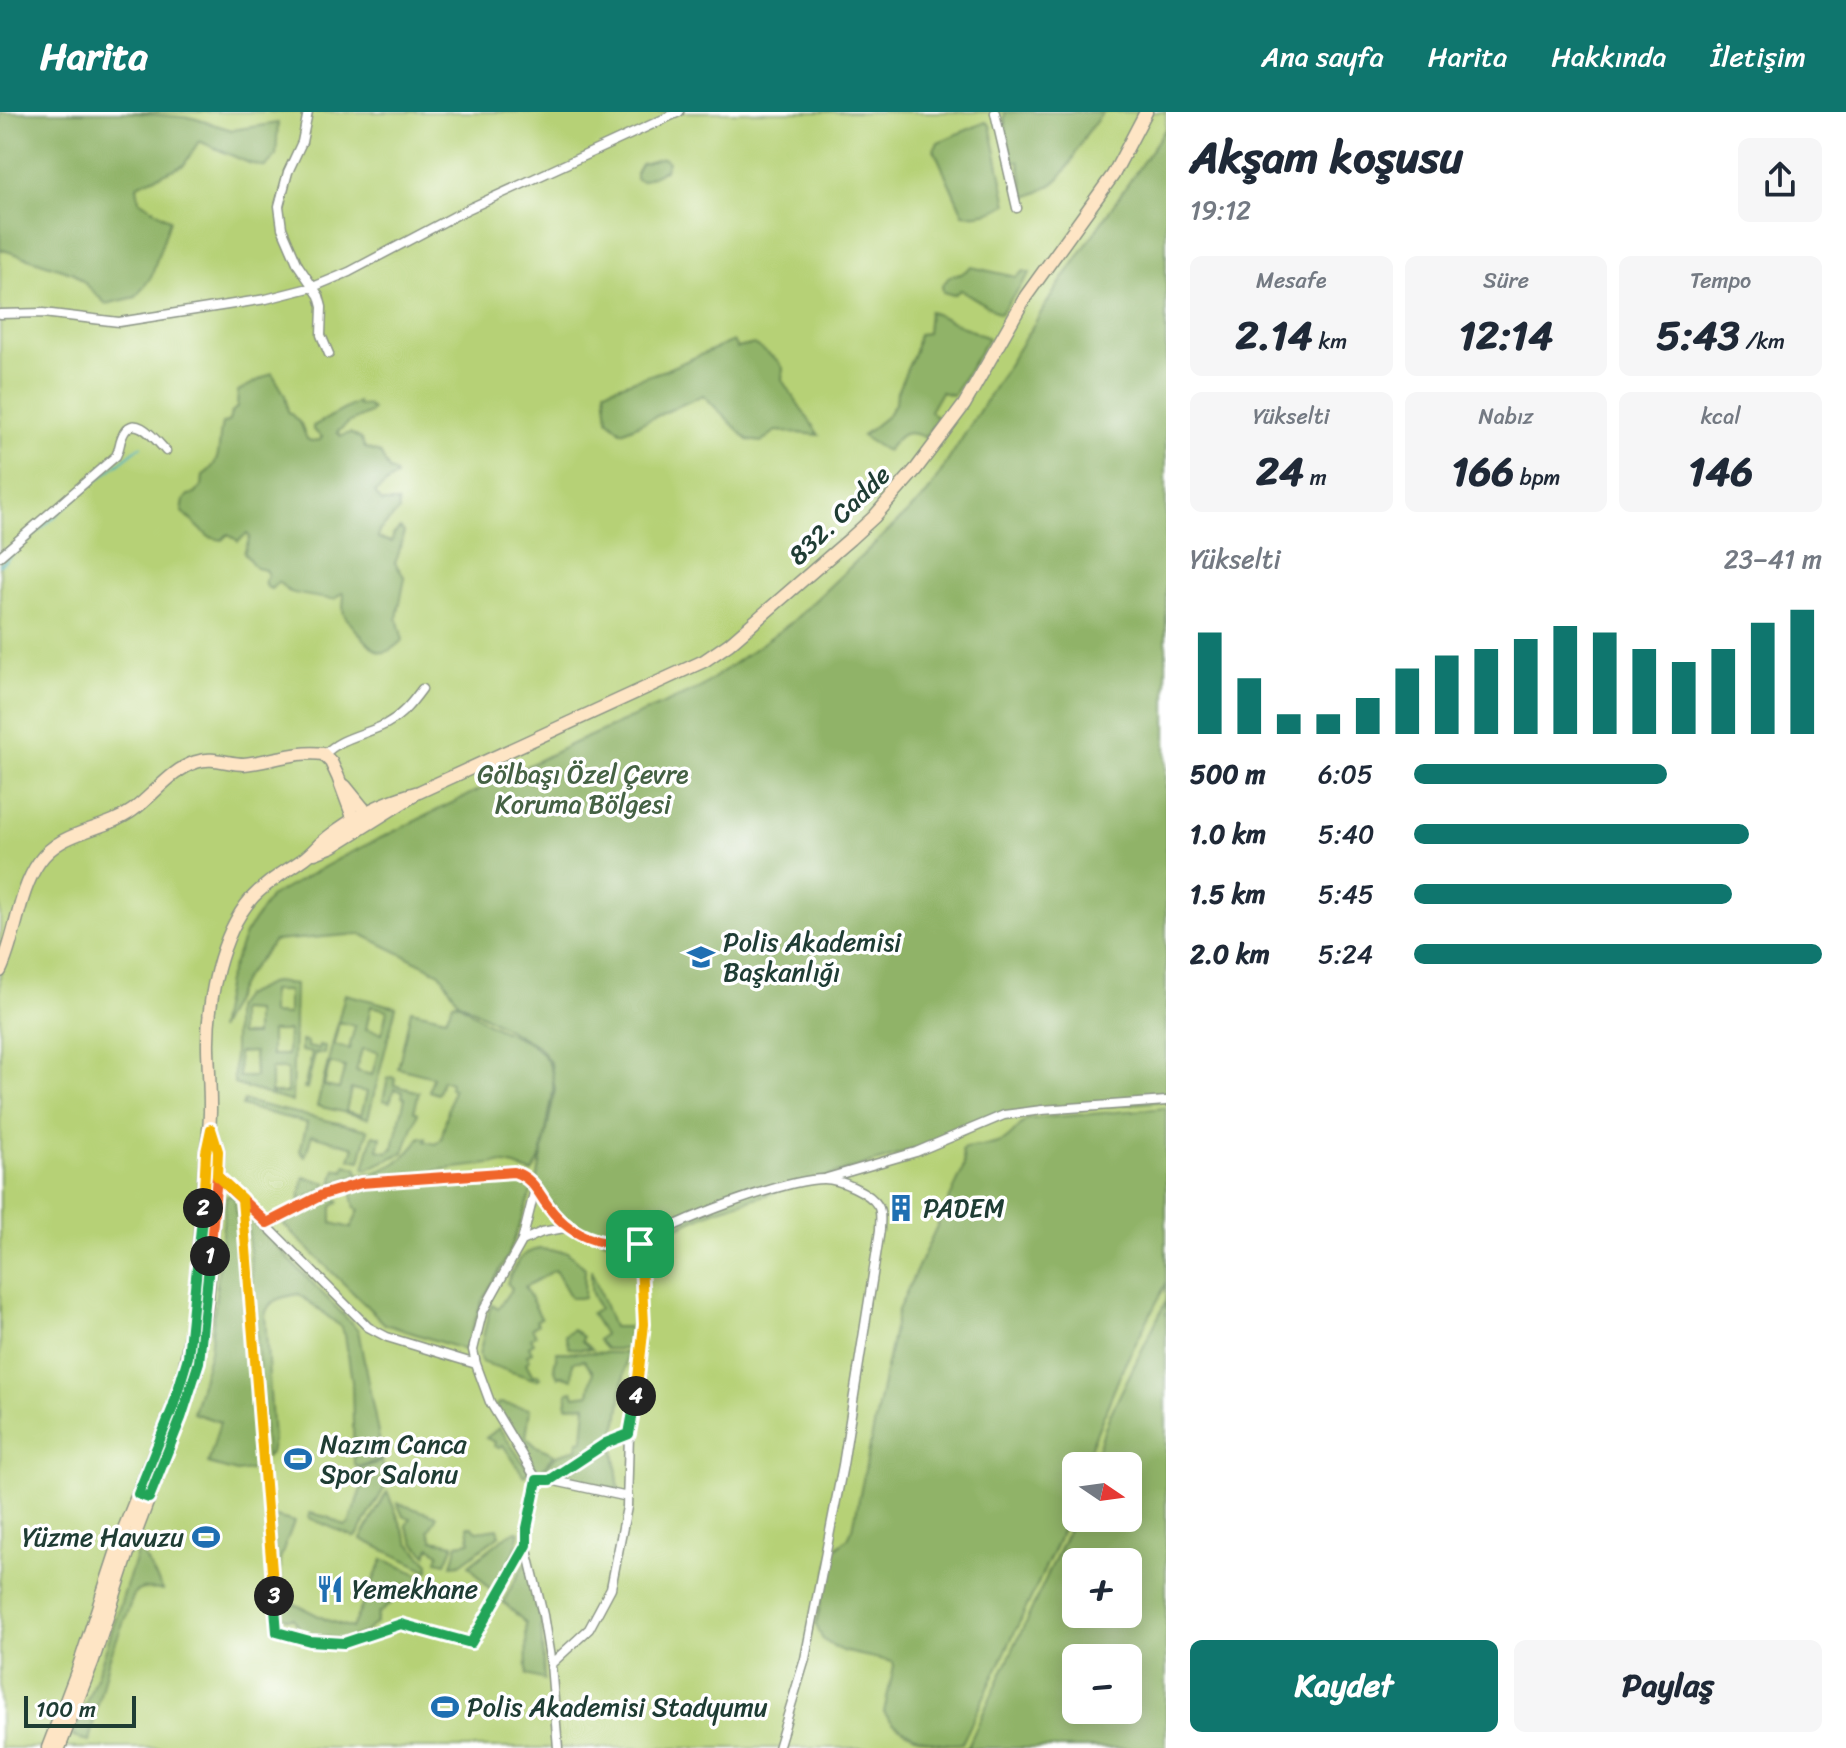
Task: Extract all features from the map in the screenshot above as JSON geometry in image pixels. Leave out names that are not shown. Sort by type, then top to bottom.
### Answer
[{"type":"street","points":[[308,112],[302,142],[288,172],[279,206],[282,228],[298,265],[322,307],[321,335],[329,354]]},
{"type":"street","points":[[0,314],[43,313],[119,322],[266,299],[313,287],[468,209],[679,112]]},
{"type":"street","name":"832. Cadde","points":[[59,1748],[188,1357],[206,1152],[211,1129],[208,1020],[223,955],[251,899],[307,857],[327,837],[396,809],[419,792],[704,661],[729,644],[858,532],[916,469],[964,405],[1026,296],[1113,175],[1146,112]]},
{"type":"street","points":[[995,113],[1017,208]]},
{"type":"street","points":[[0,556],[116,456],[122,436],[131,427],[144,428],[166,451]]},
{"type":"street","points":[[324,755],[333,746],[384,725],[406,711],[422,689]]},
{"type":"street","points":[[0,971],[32,873],[55,845],[124,816],[193,762],[211,760],[240,764],[316,753],[324,755],[362,821]]},
{"type":"street","points":[[267,1223],[322,1195],[361,1183],[506,1171],[521,1175],[536,1185],[552,1211],[570,1227],[596,1242],[640,1244],[664,1230],[731,1204],[775,1189],[827,1179],[916,1152],[1004,1115],[1166,1101]]},
{"type":"street","name":"832. Cadde","points":[[48,1748],[144,1496],[181,1418],[199,1362],[217,1176],[218,1151],[211,1129]]},
{"type":"street","points":[[217,1176],[378,1333],[476,1364]]},
{"type":"street","points":[[778,1748],[805,1659],[843,1465],[880,1230],[877,1203],[827,1179]]},
{"type":"street","points":[[536,1185],[522,1241],[482,1313],[473,1350],[497,1416],[537,1480],[527,1528],[527,1545],[551,1664],[558,1748]]},
{"type":"street","points":[[242,1199],[277,1632],[310,1641],[344,1643],[401,1624],[471,1643],[527,1545]]},
{"type":"street","points":[[522,1241],[542,1232],[570,1227]]},
{"type":"street","points":[[551,1664],[589,1629],[611,1588],[628,1497],[629,1434],[644,1324],[640,1244]]},
{"type":"street","points":[[550,1480],[606,1443],[629,1434]]},
{"type":"street","points":[[537,1480],[628,1497]]},
{"type":"green space","name":"Gölbaşı Özel Çevre Koruma Bölgesi","points":[[0,112],[1166,112],[1166,1748],[0,1748]]},
{"type":"green space","points":[[0,112],[125,112],[193,118],[232,130],[278,123],[276,156],[265,167],[199,141],[184,165],[137,185],[139,200],[170,220],[151,277],[136,297],[106,304],[74,273],[0,249]]},
{"type":"green space","points":[[1006,112],[1103,112],[1058,180],[1029,196],[1025,195],[1019,162],[1012,161],[1004,117]]},
{"type":"green space","points":[[986,122],[990,125],[1007,204],[986,213],[963,214],[934,149],[938,142]]},
{"type":"green space","points":[[1166,128],[1166,1101],[1004,1115],[940,1142],[716,1210],[640,1244],[618,1245],[570,1227],[536,1185],[555,1090],[551,1064],[539,1047],[458,1001],[440,973],[361,934],[274,941],[244,978],[218,1030],[227,981],[245,934],[270,897],[344,856],[574,743],[700,688],[792,622],[927,494],[1054,292]]},
{"type":"green space","points":[[663,158],[668,162],[665,170],[642,181],[636,179],[641,164]]},
{"type":"green space","points":[[971,267],[1016,277],[1024,271],[1030,273],[1000,314],[961,290],[953,295],[943,292],[942,286],[950,276],[961,274]]},
{"type":"green space","points":[[929,311],[988,338],[953,395],[941,392],[930,411],[938,419],[924,437],[906,434],[886,451],[862,436],[887,416],[896,402],[918,334],[927,333]]},
{"type":"green space","points":[[733,341],[737,348],[754,344],[777,360],[783,368],[782,380],[819,435],[776,431],[761,442],[748,440],[703,395],[622,432],[608,419],[605,390],[665,370]]},
{"type":"green space","points":[[272,373],[285,395],[288,411],[301,424],[307,439],[311,441],[322,437],[313,430],[313,426],[358,402],[359,406],[367,405],[372,409],[337,432],[341,436],[350,433],[361,439],[365,448],[380,453],[396,476],[375,493],[382,502],[398,502],[399,511],[379,531],[378,538],[392,542],[393,535],[400,528],[404,532],[395,563],[405,578],[397,618],[403,640],[386,652],[372,646],[346,617],[344,594],[335,599],[303,595],[288,591],[278,582],[271,589],[267,587],[265,570],[256,568],[244,553],[250,537],[247,534],[238,541],[228,534],[222,540],[209,537],[182,512],[184,500],[202,486],[203,475],[217,458],[222,424],[229,421],[237,407],[238,391]]},
{"type":"green space","points":[[273,982],[295,984],[292,1102],[234,1084],[234,1008],[243,996]],"holes":[[[271,991],[288,991],[288,1015],[271,1014]],[[239,1010],[255,1011],[255,1035],[239,1035]],[[271,1031],[288,1031],[287,1055],[271,1055]],[[254,1052],[255,1077],[239,1077],[238,1053]],[[271,1069],[287,1069],[287,1093],[271,1093]]]},
{"type":"green space","points":[[345,994],[396,1007],[368,1118],[317,1106]],"holes":[[[371,1006],[387,1010],[382,1033],[366,1029]],[[339,1022],[355,1026],[349,1049],[334,1045]],[[362,1049],[378,1052],[372,1075],[356,1071]],[[330,1063],[345,1067],[339,1089],[324,1086]],[[351,1089],[367,1092],[361,1115],[346,1111]]]},
{"type":"green space","points":[[456,1002],[485,1022],[538,1049],[551,1069],[552,1094],[545,1140],[532,1173],[499,1163],[368,1178],[356,1175],[332,1184],[336,1169],[344,1171],[346,1165],[357,1168],[358,1175],[376,1172],[402,1158],[420,1137],[435,1144],[441,1140],[453,1089],[450,1088],[451,1083],[442,1080],[438,1094],[429,1091],[433,1077],[398,1068],[411,1010],[446,1018]]},
{"type":"green space","points":[[301,1041],[307,1042],[307,1047],[318,1049],[319,1045],[325,1046],[324,1054],[315,1053],[307,1089],[304,1089],[312,1053],[301,1051]]},
{"type":"green space","points":[[388,1078],[395,1079],[394,1085],[419,1092],[414,1111],[418,1113],[404,1152],[366,1170],[373,1135],[381,1137],[378,1150],[387,1152],[393,1148],[405,1098],[402,1097],[403,1092],[394,1089],[390,1102],[383,1100]]},
{"type":"green space","points":[[244,1101],[368,1130],[360,1161],[350,1159],[354,1147],[312,1135],[305,1157],[300,1151],[307,1123],[242,1106]]},
{"type":"green space","points":[[1166,1108],[1166,1284],[1123,1368],[1089,1452],[1062,1452],[1062,1528],[1057,1543],[962,1743],[941,1743],[908,1732],[884,1712],[893,1662],[842,1651],[823,1640],[816,1625],[832,1552],[848,1538],[853,1528],[898,1310],[961,1174],[964,1165],[962,1149],[1003,1141],[1028,1119]]},
{"type":"green space","points":[[304,1177],[327,1183],[325,1188],[299,1201]]},
{"type":"green space","points":[[491,1178],[515,1180],[532,1190],[508,1256],[482,1301],[465,1350],[385,1324],[283,1224],[325,1199],[335,1198],[339,1201],[332,1207],[332,1223],[351,1228],[359,1210],[355,1208],[351,1190]]},
{"type":"green space","points":[[226,1196],[235,1199],[257,1469],[237,1472],[208,1464],[220,1422],[193,1413],[210,1351]]},
{"type":"green space","points":[[247,1216],[358,1330],[383,1459],[357,1467],[354,1464],[352,1381],[345,1335],[340,1326],[299,1294],[274,1302],[265,1315],[273,1439],[266,1457]]},
{"type":"green space","points":[[539,1249],[567,1252],[585,1268],[584,1298],[571,1298],[555,1270],[525,1287],[541,1318],[532,1328],[536,1335],[531,1338],[534,1343],[529,1346],[532,1352],[527,1355],[530,1360],[526,1363],[533,1376],[538,1374],[540,1378],[536,1380],[481,1362],[479,1355],[492,1305],[498,1308],[512,1288],[507,1283],[518,1261]]},
{"type":"green space","points":[[591,1269],[613,1327],[629,1327],[629,1349],[606,1349],[598,1340],[604,1334],[591,1313],[599,1309],[591,1291]]},
{"type":"green space","points":[[1166,1301],[1166,1748],[967,1748],[1068,1532],[1142,1532],[1142,1452],[1097,1452],[1109,1417]]},
{"type":"green space","points":[[573,1329],[592,1349],[569,1348],[565,1335]]},
{"type":"green space","points":[[557,1352],[627,1353],[614,1433],[563,1468],[542,1473],[556,1455],[577,1449],[578,1441],[583,1440],[586,1405],[566,1406],[568,1392],[573,1391],[575,1396],[589,1394],[593,1372],[584,1360],[573,1362],[572,1379],[558,1377],[554,1368]]},
{"type":"green space","points":[[500,1403],[530,1409],[526,1437],[536,1446],[554,1454],[540,1472],[518,1444],[496,1405]]},
{"type":"green space","points":[[499,1428],[529,1472],[524,1476],[503,1445],[499,1448],[494,1446],[495,1442],[486,1438]]},
{"type":"green space","points":[[603,1449],[614,1449],[619,1490],[566,1478],[566,1474]]},
{"type":"green space","points":[[382,1461],[386,1485],[357,1536],[309,1518],[310,1513],[345,1526],[349,1524],[362,1486],[359,1469]]},
{"type":"green space","points":[[387,1492],[409,1543],[429,1564],[429,1571],[361,1539]]},
{"type":"green space","points":[[397,1503],[437,1516],[429,1531],[433,1540],[454,1544],[446,1563],[437,1561],[439,1553],[430,1547],[427,1555],[415,1544],[406,1525],[411,1518],[403,1516]]},
{"type":"green space","points":[[273,1516],[294,1522],[280,1559],[283,1598],[327,1620],[352,1628],[383,1559],[422,1576],[422,1584],[415,1587],[402,1585],[391,1603],[378,1614],[376,1623],[362,1634],[342,1640],[302,1632],[293,1618],[278,1614]]},
{"type":"green space","points":[[468,1526],[477,1531],[498,1528],[500,1535],[460,1564],[452,1565],[458,1544],[470,1542]]},
{"type":"green space","points":[[517,1531],[520,1532],[515,1551],[491,1591],[469,1565]]},
{"type":"green space","points":[[139,1547],[163,1590],[142,1589],[135,1592],[108,1662],[89,1741],[73,1737],[102,1661]]},
{"type":"green space","points":[[525,1563],[541,1621],[544,1680],[527,1675],[526,1623],[503,1602]]},
{"type":"waterway","points":[[0,565],[87,488],[141,446]]},
{"type":"place","name":"Polis Akademisi Başkanlığı","points":[[701,957]]},
{"type":"place","name":"PADEM","points":[[901,1208]]},
{"type":"place","name":"Nazım Canca Spor Salonu","points":[[298,1459]]},
{"type":"place","name":"Yüzme Havuzu","points":[[206,1537]]},
{"type":"place","name":"Yemekhane","points":[[330,1589]]},
{"type":"place","name":"Polis Akademisi Stadyumu","points":[[445,1707]]},
{"type":"route","points":[[640,1244],[607,1245],[586,1238],[560,1219],[545,1202],[536,1185],[514,1172],[361,1183],[322,1195],[267,1223],[235,1192],[217,1176],[199,1362],[190,1394],[149,1498],[138,1494],[179,1391],[188,1357],[206,1152],[211,1129],[218,1151],[217,1176],[242,1199],[277,1632],[310,1641],[352,1642],[401,1624],[471,1643],[527,1545],[527,1528],[537,1480],[550,1480],[606,1443],[629,1434],[644,1324],[640,1244]]}]
